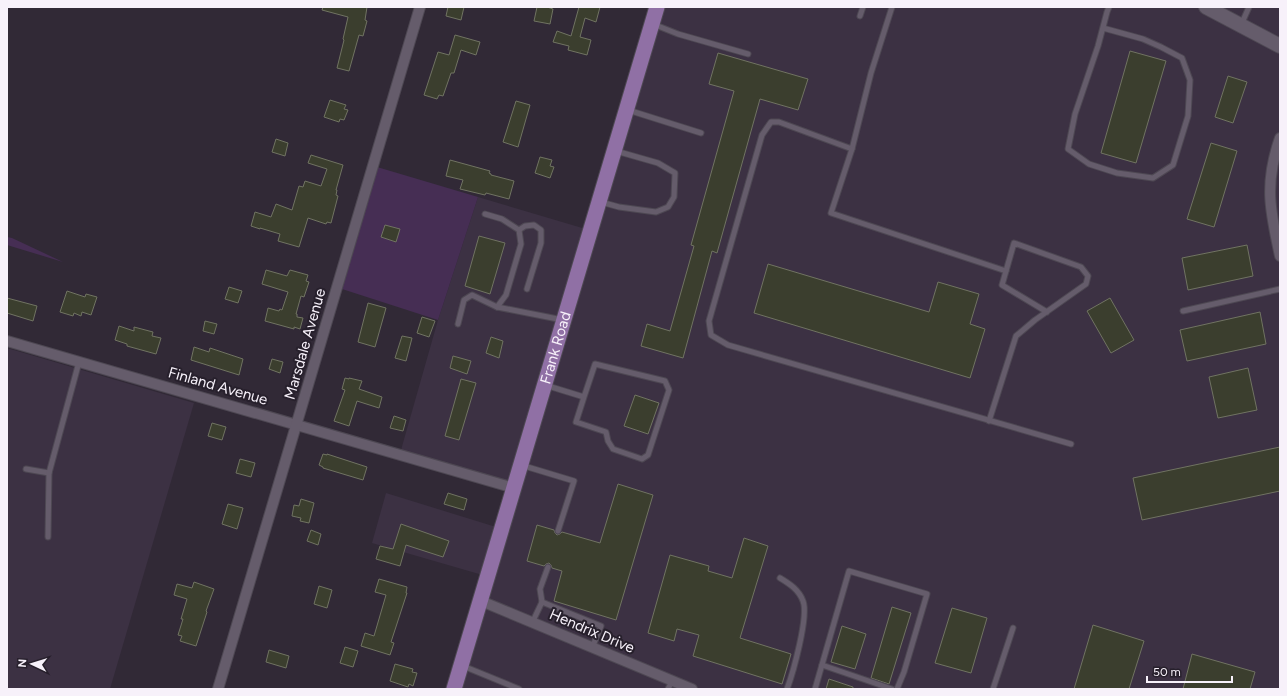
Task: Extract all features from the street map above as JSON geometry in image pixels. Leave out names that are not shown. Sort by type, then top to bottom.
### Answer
[{"type":"main road","name":"Frank Road","points":[[454,689],[657,7]]},
{"type":"main road","points":[[1206,7],[1280,46]]},
{"type":"street","name":"Marsdale Avenue","points":[[218,689],[420,7]]},
{"type":"street","points":[[1280,138],[1275,152],[1271,174],[1270,197],[1272,219],[1280,256]]},
{"type":"street","name":"Finland Avenue","points":[[7,341],[514,488]]},
{"type":"street","name":"Hendrix Drive","points":[[481,601],[592,648],[670,685],[692,689]]},
{"type":"lane","points":[[860,16],[863,7]]},
{"type":"lane","points":[[892,7],[871,73],[852,149],[831,213],[1006,271]]},
{"type":"lane","points":[[1103,28],[1143,39],[1182,58],[1190,80],[1188,116],[1173,165],[1153,178],[1117,173],[1089,164],[1068,149],[1075,114],[1109,7]]},
{"type":"lane","points":[[1241,25],[1249,7]]},
{"type":"lane","points":[[652,24],[678,34],[748,54]]},
{"type":"lane","points":[[627,109],[702,133]]},
{"type":"lane","points":[[852,149],[779,122],[771,122],[762,135],[709,321],[711,335],[728,345],[1070,444]]},
{"type":"lane","points":[[600,202],[619,207],[656,212],[668,207],[674,197],[675,173],[658,162],[615,151]]},
{"type":"lane","points":[[485,214],[502,219],[519,230],[521,244],[506,295],[497,307]]},
{"type":"lane","points":[[519,230],[525,226],[534,225],[541,230],[541,243],[527,289]]},
{"type":"lane","points":[[989,421],[1016,336],[1086,284],[1088,276],[1081,267],[1014,243],[1002,285],[1047,312]]},
{"type":"lane","points":[[1184,312],[1280,289]]},
{"type":"lane","points":[[458,324],[464,300],[472,295],[497,307],[564,321]]},
{"type":"lane","points":[[48,537],[49,473],[79,362]]},
{"type":"lane","points":[[595,364],[665,381],[668,390],[648,455],[642,459],[614,449],[608,441],[606,432],[576,422],[584,397],[595,364]]},
{"type":"lane","points":[[544,385],[584,397]]},
{"type":"lane","points":[[520,465],[574,481],[558,531]]},
{"type":"lane","points":[[26,469],[49,473]]},
{"type":"lane","points":[[532,623],[542,602],[540,589],[548,567]]},
{"type":"lane","points":[[815,689],[849,571],[927,594],[904,672],[897,689]]},
{"type":"lane","points":[[780,578],[795,588],[804,602],[804,617],[801,638],[787,689]]},
{"type":"lane","points":[[542,602],[601,626],[592,648]]},
{"type":"lane","points":[[993,689],[1013,628]]},
{"type":"lane","points":[[822,665],[892,689]]},
{"type":"lane","points":[[462,666],[519,689]]},
{"type":"shaded area","points":[[654,7],[1280,7],[1280,689],[453,689],[486,576],[372,543],[386,493],[496,527],[507,489],[399,457],[438,320],[478,197],[589,230]]},
{"type":"shaded area","points":[[377,167],[478,197],[438,320],[342,289]]},
{"type":"shaded area","points":[[7,237],[12,238],[63,262],[7,245]]},
{"type":"shaded area","points":[[7,348],[194,403],[110,689],[7,689]]},
{"type":"building","points":[[323,7],[367,7],[365,20],[367,21],[363,36],[359,35],[349,71],[337,68],[348,17],[322,10]]},
{"type":"building","points":[[448,7],[464,7],[461,20],[446,16]]},
{"type":"building","points":[[537,7],[547,7],[553,9],[550,24],[534,21]]},
{"type":"building","points":[[579,7],[600,7],[596,22],[585,18],[580,37],[591,40],[587,55],[568,50],[569,46],[553,42],[557,31],[571,36]]},
{"type":"building","points":[[455,35],[480,42],[476,55],[461,50],[454,73],[451,73],[443,96],[439,95],[437,99],[424,95],[438,52],[449,55]]},
{"type":"building","points":[[1130,51],[1166,61],[1136,163],[1101,153]]},
{"type":"building","points":[[718,53],[808,79],[798,110],[760,99],[717,253],[712,251],[683,358],[641,346],[647,324],[670,331],[694,246],[691,245],[734,91],[709,84]]},
{"type":"building","points":[[1228,76],[1247,82],[1233,123],[1215,117]]},
{"type":"building","points":[[330,100],[346,105],[344,109],[348,110],[344,120],[340,119],[339,122],[324,117]]},
{"type":"building","points":[[516,101],[530,105],[518,147],[503,142]]},
{"type":"building","points":[[276,139],[288,143],[285,156],[272,152]]},
{"type":"building","points":[[1211,143],[1237,151],[1214,227],[1187,219]]},
{"type":"building","points":[[311,155],[343,165],[336,190],[336,195],[338,196],[331,223],[327,222],[326,224],[308,218],[299,247],[278,241],[280,234],[251,226],[255,212],[271,217],[276,204],[292,210],[299,186],[303,187],[305,181],[321,186],[327,169],[308,163]]},
{"type":"building","points":[[540,157],[552,160],[550,166],[554,167],[550,178],[535,173]]},
{"type":"building","points":[[450,160],[490,171],[489,173],[491,175],[514,181],[509,199],[486,193],[485,195],[460,189],[463,180],[446,176]]},
{"type":"building","points":[[385,225],[400,229],[396,242],[381,237]]},
{"type":"building","points":[[479,236],[505,243],[490,294],[465,286]]},
{"type":"building","points":[[1247,245],[1253,276],[1188,290],[1182,258]]},
{"type":"building","points":[[768,264],[929,312],[938,282],[979,294],[970,324],[985,329],[970,378],[754,313]]},
{"type":"building","points":[[266,270],[287,276],[290,270],[308,275],[306,281],[309,282],[304,297],[301,296],[296,314],[297,317],[303,318],[300,329],[294,327],[294,329],[265,321],[268,308],[279,311],[280,309],[282,310],[288,292],[262,284]]},
{"type":"building","points":[[229,287],[242,291],[238,303],[225,299]]},
{"type":"building","points":[[67,291],[85,297],[86,294],[97,297],[91,315],[82,312],[81,316],[74,313],[73,316],[60,312]]},
{"type":"building","points":[[7,298],[37,306],[33,321],[7,313]]},
{"type":"building","points":[[1110,298],[1134,340],[1111,353],[1087,311]]},
{"type":"building","points":[[368,303],[386,308],[375,347],[358,342]]},
{"type":"building","points":[[1260,312],[1266,344],[1187,361],[1180,330]]},
{"type":"building","points":[[422,317],[435,321],[429,337],[417,333]]},
{"type":"building","points":[[205,321],[217,324],[214,334],[203,331]]},
{"type":"building","points":[[119,326],[134,331],[134,327],[153,332],[152,336],[161,338],[156,354],[127,346],[127,344],[115,340]]},
{"type":"building","points":[[402,336],[412,338],[406,361],[395,358]]},
{"type":"building","points":[[491,337],[503,341],[499,358],[486,353]]},
{"type":"building","points":[[194,347],[209,352],[210,348],[243,359],[239,375],[191,360]]},
{"type":"building","points":[[453,356],[471,361],[467,374],[450,368]]},
{"type":"building","points":[[272,359],[283,362],[280,373],[269,369]]},
{"type":"building","points":[[1248,368],[1257,410],[1218,418],[1209,377]]},
{"type":"building","points":[[345,378],[362,381],[359,389],[382,397],[379,408],[357,401],[349,426],[334,421],[345,390],[342,389]]},
{"type":"building","points":[[461,379],[476,383],[459,440],[445,436]]},
{"type":"building","points":[[635,395],[659,403],[648,434],[624,426]]},
{"type":"building","points":[[394,416],[406,420],[403,431],[390,428]]},
{"type":"building","points":[[212,423],[226,427],[222,440],[208,436]]},
{"type":"building","points":[[1280,447],[1280,491],[1142,520],[1133,478]]},
{"type":"building","points":[[323,454],[367,467],[363,480],[323,468],[319,465]]},
{"type":"building","points":[[240,459],[255,463],[251,477],[236,473]]},
{"type":"building","points":[[618,484],[653,495],[616,620],[554,601],[562,571],[552,568],[549,563],[544,566],[527,561],[537,525],[554,530],[557,535],[562,532],[600,543]]},
{"type":"building","points":[[448,493],[467,499],[464,510],[444,504]]},
{"type":"building","points":[[301,499],[314,503],[309,523],[300,521],[301,518],[292,516],[294,505],[299,506]]},
{"type":"building","points":[[228,504],[243,508],[237,529],[222,524]]},
{"type":"building","points":[[401,524],[449,541],[443,557],[406,545],[400,566],[376,559],[380,546],[393,549]]},
{"type":"building","points":[[311,530],[321,534],[318,545],[307,541]]},
{"type":"building","points":[[744,538],[768,546],[740,638],[791,654],[782,684],[693,656],[699,635],[677,629],[674,641],[648,633],[670,555],[709,566],[708,571],[732,578]]},
{"type":"building","points":[[379,579],[407,587],[407,593],[391,642],[394,643],[390,655],[361,646],[365,633],[374,636],[386,595],[375,592]]},
{"type":"building","points":[[194,582],[214,589],[196,646],[180,641],[182,636],[178,635],[187,599],[174,595],[177,584],[192,588]]},
{"type":"building","points":[[319,586],[332,590],[327,608],[314,604]]},
{"type":"building","points":[[892,607],[911,613],[889,684],[871,678]]},
{"type":"building","points":[[952,608],[987,618],[971,673],[935,663]]},
{"type":"building","points":[[1093,625],[1144,641],[1129,689],[1074,689]]},
{"type":"building","points":[[842,626],[866,634],[855,669],[831,662]]},
{"type":"building","points":[[345,647],[358,651],[353,667],[340,663]]},
{"type":"building","points":[[269,650],[289,656],[286,668],[266,662]]},
{"type":"building","points":[[1192,654],[1255,672],[1250,689],[1183,689]]},
{"type":"building","points":[[395,664],[413,669],[412,672],[417,673],[413,686],[409,684],[408,687],[390,681]]},
{"type":"building","points":[[829,679],[853,687],[853,689],[826,689]]}]
